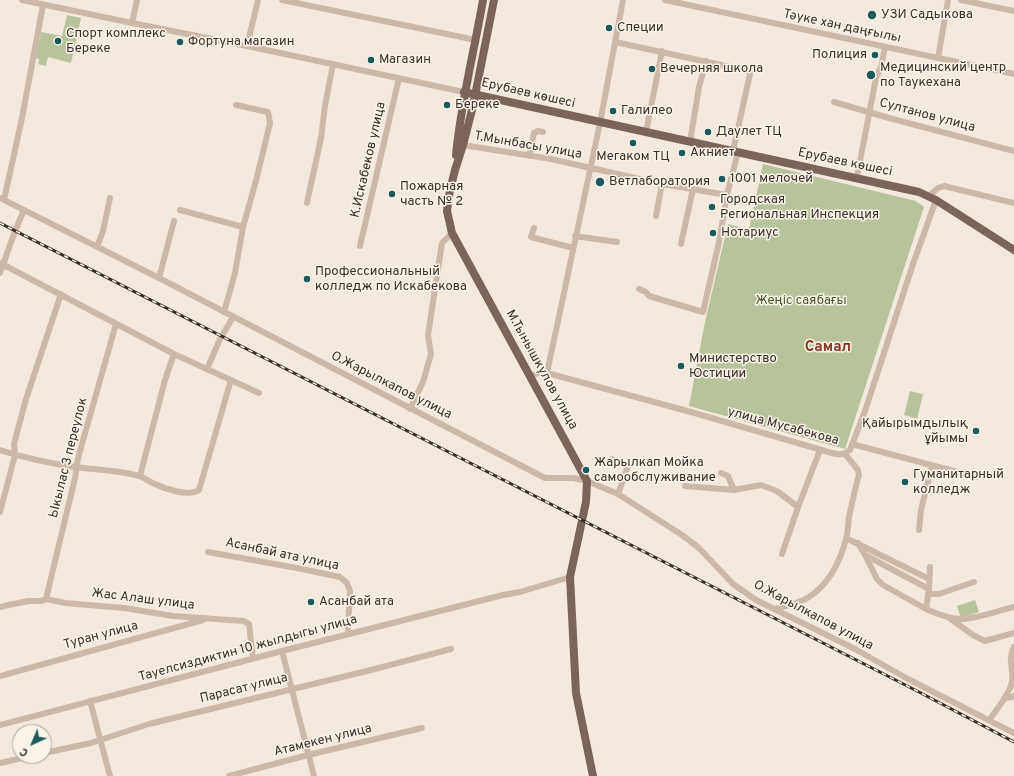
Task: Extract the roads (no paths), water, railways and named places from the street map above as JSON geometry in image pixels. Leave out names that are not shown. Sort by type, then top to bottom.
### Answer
[{"type":"main road","name":"М.Тынышкулов улица","points":[[483,0],[476,40],[464,92],[455,170],[447,211],[452,233],[587,481]]},
{"type":"main road","name":"М.Тынышкулов улица","points":[[455,170],[463,145],[475,94],[494,0]]},
{"type":"main road","name":"Ерубаев көшесі","points":[[464,92],[600,123],[857,177],[919,192],[936,200],[1014,250]]},
{"type":"main road","points":[[587,481],[586,502],[570,577],[576,693],[593,776]]},
{"type":"street","name":"Ерубаев көшесі","points":[[22,0],[464,92]]},
{"type":"street","points":[[132,24],[137,0]]},
{"type":"street","points":[[247,46],[258,0]]},
{"type":"street","points":[[282,0],[476,40]]},
{"type":"street","points":[[590,168],[623,0]]},
{"type":"street","name":"Тәуке хан даңғылы","points":[[665,0],[1014,74]]},
{"type":"street","points":[[938,58],[948,0]]},
{"type":"street","points":[[961,0],[990,3],[1014,11]]},
{"type":"street","points":[[2,199],[22,118],[43,5]]},
{"type":"street","points":[[615,42],[750,72],[719,242],[703,312],[649,296],[646,292],[639,289]]},
{"type":"street","points":[[857,177],[876,78],[881,67],[885,47]]},
{"type":"street","points":[[646,132],[662,52]]},
{"type":"street","points":[[690,142],[706,61]]},
{"type":"street","points":[[307,203],[321,138],[333,64]]},
{"type":"street","name":"К.Искабеков улица","points":[[360,246],[399,78]]},
{"type":"street","name":"Султанов улица","points":[[834,102],[1014,151]]},
{"type":"street","points":[[224,312],[235,273],[243,227],[270,123],[268,112],[236,105]]},
{"type":"street","points":[[529,156],[534,133],[538,131],[543,132]]},
{"type":"street","name":"Т.Мынбасы улица","points":[[463,145],[551,159],[662,184],[727,195]]},
{"type":"street","name":"Т.Мынбасы улица","points":[[547,373],[590,168]]},
{"type":"street","points":[[656,216],[662,184]]},
{"type":"street","points":[[929,196],[938,188],[944,186],[1014,203]]},
{"type":"street","points":[[681,244],[693,189]]},
{"type":"street","points":[[97,247],[103,231],[110,198]]},
{"type":"street","name":"О.Жарылкапов улица","points":[[2,199],[159,278],[545,478],[573,478],[587,481],[618,494],[682,535],[699,548],[733,584],[756,600],[855,649],[908,679],[1014,733]]},
{"type":"street","name":"улица Мусабекова","points":[[547,373],[838,455],[845,454],[850,450],[865,412],[913,264],[936,200]]},
{"type":"street","points":[[0,274],[1,264],[24,210]]},
{"type":"street","points":[[180,210],[243,227]]},
{"type":"street","points":[[159,278],[174,221]]},
{"type":"street","points":[[534,228],[531,237],[573,248]]},
{"type":"street","points":[[410,409],[423,382],[431,354],[428,335],[442,243],[452,233]]},
{"type":"street","points":[[575,236],[617,242]]},
{"type":"street","points":[[1,264],[174,354],[259,393]]},
{"type":"street","points":[[0,512],[15,455],[14,444],[26,399],[61,294]]},
{"type":"street","points":[[207,369],[220,339],[232,317]]},
{"type":"street","name":"Ыкылас 3 переулок","points":[[46,599],[78,458],[116,324]]},
{"type":"street","points":[[140,476],[165,380],[174,354]]},
{"type":"street","points":[[531,376],[538,373],[547,373]]},
{"type":"street","points":[[0,450],[51,463],[109,470],[140,476],[153,484],[169,490],[184,492],[198,491],[218,428],[231,380]]},
{"type":"street","points":[[852,444],[976,477]]},
{"type":"street","points":[[782,554],[820,450]]},
{"type":"street","points":[[774,609],[795,604],[808,598],[823,587],[832,574],[842,552],[846,538],[858,475],[858,470],[845,454]]},
{"type":"street","points":[[612,459],[628,466],[618,494]]},
{"type":"street","points":[[919,530],[921,510],[932,466]]},
{"type":"street","points":[[721,473],[728,476],[734,490]]},
{"type":"street","points":[[685,486],[734,490],[761,486],[778,491],[798,507]]},
{"type":"street","points":[[846,538],[929,579]]},
{"type":"street","points":[[858,544],[877,579],[883,585],[937,614],[962,619],[1014,607]]},
{"type":"street","name":"Асанбай ата улица","points":[[208,552],[340,577],[347,583],[350,591],[349,634]]},
{"type":"street","points":[[865,556],[929,592],[940,594],[974,582]]},
{"type":"street","points":[[926,609],[929,592],[930,567]]},
{"type":"street","name":"Тауелсиздиктин 10 жылдыгы улица","points":[[0,725],[253,658],[520,592],[570,577]]},
{"type":"street","name":"Жас Алаш улица","points":[[0,607],[46,599],[124,608],[174,616],[244,621],[250,624],[253,658]]},
{"type":"street","points":[[945,616],[973,635],[985,641],[1014,633]]},
{"type":"street","name":"Туран улица","points":[[0,676],[208,618]]},
{"type":"street","points":[[989,720],[1004,699],[1012,682],[1010,654],[1014,647]]},
{"type":"street","name":"Парасат улица","points":[[52,751],[91,743],[149,724],[364,672],[451,649]]},
{"type":"street","points":[[282,651],[314,776]]},
{"type":"street","points":[[1004,699],[1014,696]]},
{"type":"street","points":[[90,701],[110,776]]},
{"type":"street","name":"Атамекен улица","points":[[229,776],[308,755],[422,728]]},
{"type":"street","points":[[0,763],[12,760]]},
{"type":"railway","points":[[0,223],[919,692],[1014,742]]},
{"type":"place","name":"УЗИ Садыкова","points":[[872,15]]},
{"type":"place","name":"Специи","points":[[609,28]]},
{"type":"place","name":"Спорт комплекс Береке","points":[[58,41]]},
{"type":"place","name":"Фортуна магазин","points":[[180,42]]},
{"type":"place","name":"Полиция","points":[[875,55]]},
{"type":"place","name":"Магазин","points":[[371,60]]},
{"type":"place","name":"Вечерняя школа","points":[[652,69]]},
{"type":"place","name":"Медицинский центр по Таукехана","points":[[871,75]]},
{"type":"place","name":"Береке","points":[[447,105]]},
{"type":"place","name":"Галилео","points":[[613,111]]},
{"type":"place","name":"Даулет ТЦ","points":[[708,132]]},
{"type":"place","name":"Мегаком ТЦ","points":[[633,143]]},
{"type":"place","name":"Акниет","points":[[682,153]]},
{"type":"place","name":"1001 мелочей","points":[[722,179]]},
{"type":"place","name":"Ветлаборатория","points":[[600,182]]},
{"type":"place","name":"Пожарная часть № 2","points":[[392,194]]},
{"type":"place","name":"Городская Региональная Инспекция","points":[[712,207]]},
{"type":"place","name":"Нотариус","points":[[713,233]]},
{"type":"place","name":"Профессиональный колледж по Искабекова","points":[[307,279]]},
{"type":"place","name":"Министерство Юстиции","points":[[681,366]]},
{"type":"place","name":"Қайырымдылық ұйымы","points":[[976,431]]},
{"type":"place","name":"Жарылкап Мойка самообслуживание","points":[[586,470]]},
{"type":"place","name":"Гуманитарный колледж","points":[[905,482]]},
{"type":"place","name":"Асанбай ата","points":[[311,602]]},
{"type":"district","name":"Самал","points":[[828,348]]},
{"type":"park label","name":"Жеңіс саябағы","points":[[801,301]]}]
